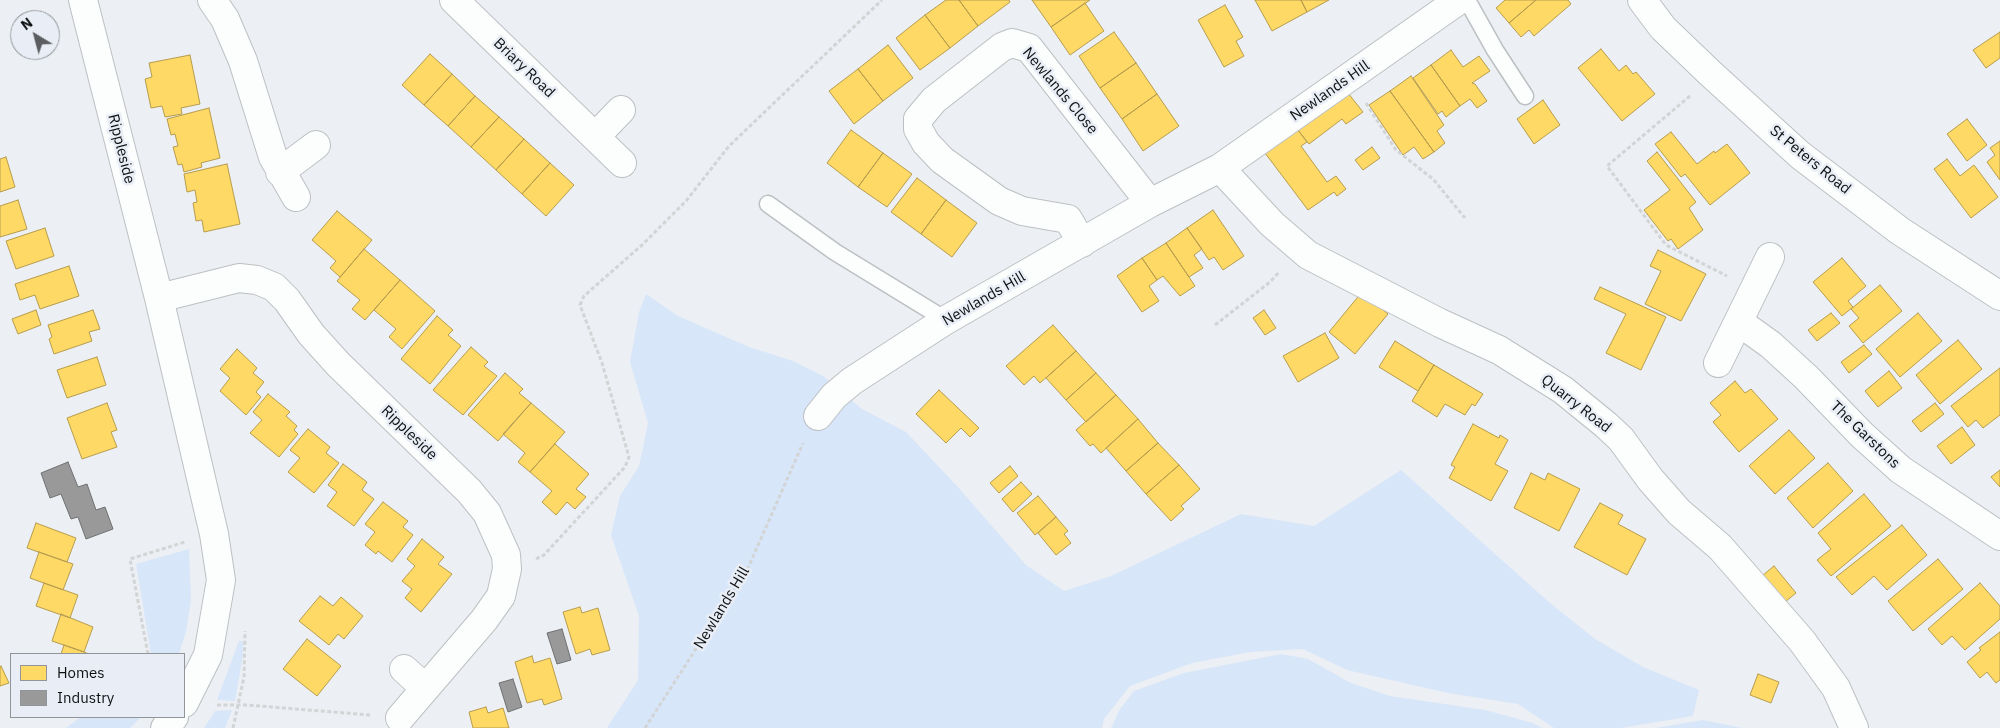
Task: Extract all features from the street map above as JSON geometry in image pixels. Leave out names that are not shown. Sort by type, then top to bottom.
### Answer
[{"type":"street","name":"Rippleside","points":[[82,0],[159,298],[214,534],[221,580],[214,631],[203,670],[185,701]]},
{"type":"street","points":[[212,0],[225,19],[243,61],[267,143],[280,172],[296,197]]},
{"type":"street","name":"Briary Road","points":[[454,0],[622,163]]},
{"type":"street","name":"Newlands Hill","points":[[818,416],[834,396],[852,381],[946,320],[1150,202],[1220,168],[1459,0]]},
{"type":"street","name":"St Peters Road","points":[[1642,0],[1663,28],[1800,155],[1900,231],[2000,296]]},
{"type":"street","name":"Newlands Close","points":[[1082,243],[1068,218],[1030,213],[999,201],[942,160],[926,143],[918,129],[918,119],[934,100],[1002,47],[1012,43],[1029,48],[1150,202]]},
{"type":"street","points":[[595,137],[621,110]]},
{"type":"street","points":[[280,172],[316,146]]},
{"type":"street","name":"Quarry Road","points":[[1220,168],[1272,224],[1308,255],[1440,323],[1499,350],[1563,390],[1606,425],[1620,439],[1638,464],[1679,512],[1720,548],[1802,641],[1836,688],[1854,728]]},
{"type":"street","points":[[1718,363],[1770,257]]},
{"type":"street","name":"Rippleside","points":[[159,298],[239,278],[257,280],[278,290],[338,364],[476,499],[487,513],[503,545],[507,569],[501,596],[494,607],[400,718]]},
{"type":"street","name":"The Garstons","points":[[1738,322],[1771,345],[1901,470],[2000,536]]},
{"type":"street","points":[[404,669],[425,688]]},
{"type":"street","points":[[165,728],[173,718]]},
{"type":"lane","points":[[1467,0],[1495,50],[1525,96]]},
{"type":"lane","points":[[768,204],[835,252],[946,320]]},
{"type":"path","points":[[507,569],[544,555],[625,467],[629,460],[629,451],[590,328],[580,306],[584,296],[642,245],[686,201],[729,146],[882,0]]},
{"type":"path","points":[[1350,77],[1396,150],[1433,179],[1465,218]]},
{"type":"path","points":[[1714,77],[1607,166],[1666,245],[1755,290]]},
{"type":"path","points":[[1215,325],[1275,278],[1292,243]]},
{"type":"path","name":"Newlands Hill","points":[[646,728],[748,568],[792,464],[818,416]]},
{"type":"path","points":[[148,653],[130,559],[214,534]]},
{"type":"path","points":[[211,706],[246,705],[400,718]]},
{"type":"shaded area","points":[[646,294],[678,316],[749,347],[793,361],[823,376],[862,409],[906,432],[957,486],[1026,565],[1064,591],[1111,576],[1241,514],[1314,526],[1401,470],[1550,603],[1595,639],[1643,667],[1699,690],[1693,716],[1621,728],[1554,728],[1518,704],[1448,693],[1347,670],[1303,649],[1250,652],[1192,663],[1130,686],[1104,719],[1102,728],[607,728],[638,680],[639,616],[611,535],[620,496],[639,466],[648,423],[630,362],[639,312]]},
{"type":"shaded area","points":[[189,549],[191,600],[186,632],[179,653],[151,653],[136,564]]},
{"type":"shaded area","points":[[239,641],[243,641],[243,655],[235,701],[217,700]]},
{"type":"shaded area","points":[[1281,654],[1308,659],[1351,683],[1390,696],[1485,710],[1533,723],[1542,728],[1111,728],[1120,709],[1134,691],[1184,673]]},
{"type":"shaded area","points":[[232,710],[225,728],[204,728],[215,711]]},
{"type":"shaded area","points":[[80,718],[140,718],[130,728],[66,728]]},
{"type":"shaded area","points":[[1703,720],[1742,728],[1656,728]]},
{"type":"building: Homes","points":[[946,0],[959,0],[978,26],[950,48],[925,15]]},
{"type":"building: Homes","points":[[959,0],[1009,0],[1010,2],[978,26]]},
{"type":"building: Homes","points":[[1032,0],[1090,0],[1051,27]]},
{"type":"building: Homes","points":[[1255,0],[1301,0],[1307,12],[1272,31]]},
{"type":"building: Homes","points":[[1301,0],[1329,0],[1307,12]]},
{"type":"building: Homes","points":[[1505,0],[1536,0],[1509,23],[1496,8]]},
{"type":"building: Homes","points":[[1536,0],[1568,0],[1571,4],[1534,36],[1529,30],[1521,37],[1509,23]]},
{"type":"building: Homes","points":[[1085,3],[1104,31],[1070,55],[1051,27]]},
{"type":"building: Homes","points":[[1225,5],[1243,37],[1236,41],[1244,56],[1224,67],[1198,20]]},
{"type":"building: Homes","points":[[925,15],[950,48],[920,70],[896,38]]},
{"type":"building: Homes","points":[[1114,32],[1136,63],[1100,88],[1079,56]]},
{"type":"building: Homes","points":[[2000,32],[2000,58],[1986,68],[1973,50]]},
{"type":"building: Homes","points":[[888,45],[913,78],[883,101],[858,69]]},
{"type":"building: Homes","points":[[1601,49],[1619,71],[1626,65],[1633,74],[1636,72],[1655,94],[1622,121],[1578,68]]},
{"type":"building: Homes","points":[[1451,50],[1463,67],[1479,56],[1490,71],[1472,83],[1475,84],[1487,101],[1477,108],[1470,99],[1460,106],[1431,65]]},
{"type":"building: Homes","points":[[430,54],[452,74],[424,105],[402,85]]},
{"type":"building: Homes","points":[[190,55],[200,104],[181,108],[182,114],[165,117],[162,106],[151,108],[145,79],[152,77],[149,63]]},
{"type":"building: Homes","points":[[1136,63],[1157,94],[1122,119],[1100,88]]},
{"type":"building: Homes","points":[[1431,65],[1460,106],[1446,117],[1442,111],[1438,114],[1413,78]]},
{"type":"building: Homes","points":[[858,69],[883,101],[854,124],[829,91]]},
{"type":"building: Homes","points":[[452,74],[475,96],[448,126],[424,105]]},
{"type":"building: Homes","points":[[1411,76],[1444,125],[1437,131],[1445,143],[1434,152],[1390,91]]},
{"type":"building: Homes","points":[[1344,88],[1363,112],[1346,124],[1342,119],[1309,144],[1294,125]]},
{"type":"building: Homes","points":[[1390,91],[1434,152],[1423,159],[1414,147],[1403,155],[1369,105]]},
{"type":"building: Homes","points":[[1157,94],[1179,126],[1143,151],[1122,119]]},
{"type":"building: Homes","points":[[475,96],[499,117],[471,147],[448,126]]},
{"type":"building: Homes","points":[[1543,100],[1560,125],[1534,144],[1517,119]]},
{"type":"building: Homes","points":[[209,108],[220,158],[201,163],[202,167],[184,172],[182,164],[178,165],[173,147],[178,146],[175,134],[171,135],[167,119]]},
{"type":"building: Homes","points":[[499,117],[524,139],[496,170],[471,147]]},
{"type":"building: Homes","points":[[1967,119],[1987,145],[1967,161],[1947,134]]},
{"type":"building: Homes","points":[[1294,125],[1307,142],[1301,146],[1327,182],[1336,176],[1346,189],[1337,196],[1334,192],[1308,210],[1262,149]]},
{"type":"building: Homes","points":[[851,130],[883,153],[858,187],[827,163]]},
{"type":"building: Homes","points":[[1671,132],[1697,164],[1727,144],[1750,173],[1710,205],[1685,174],[1681,177],[1655,144]]},
{"type":"building: Homes","points":[[524,139],[550,163],[522,194],[496,170]]},
{"type":"building: Homes","points":[[2000,141],[2000,180],[1987,162],[1995,155],[1990,148]]},
{"type":"building: Homes","points":[[1372,147],[1380,158],[1363,170],[1355,160]]},
{"type":"building: Homes","points":[[1657,152],[1696,202],[1689,208],[1703,230],[1678,249],[1671,239],[1668,241],[1644,210],[1670,190],[1647,161]]},
{"type":"building: Homes","points":[[883,153],[912,174],[887,207],[858,187]]},
{"type":"building: Homes","points":[[6,157],[15,187],[0,192],[0,159]]},
{"type":"building: Homes","points":[[1947,159],[1960,176],[1974,165],[1998,197],[1971,218],[1934,169]]},
{"type":"building: Homes","points":[[550,163],[574,185],[546,216],[522,194]]},
{"type":"building: Homes","points":[[227,164],[240,224],[204,232],[202,220],[196,221],[193,203],[197,202],[195,190],[187,192],[184,174]]},
{"type":"building: Homes","points":[[917,178],[946,200],[921,234],[891,212]]},
{"type":"building: Homes","points":[[18,200],[27,229],[0,237],[0,206]]},
{"type":"building: Homes","points":[[946,200],[977,223],[952,257],[921,234]]},
{"type":"building: Homes","points":[[1213,210],[1244,256],[1223,270],[1214,257],[1209,260],[1187,228]]},
{"type":"building: Homes","points":[[337,211],[372,240],[340,277],[330,268],[336,261],[312,240]]},
{"type":"building: Homes","points":[[45,228],[54,256],[16,269],[6,241]]},
{"type":"building: Homes","points":[[1187,228],[1202,249],[1194,255],[1203,268],[1189,277],[1166,243]]},
{"type":"building: Homes","points":[[1166,243],[1195,286],[1180,296],[1163,276],[1157,280],[1142,258]]},
{"type":"building: Homes","points":[[364,249],[400,280],[365,320],[352,309],[360,300],[337,281]]},
{"type":"building: Homes","points":[[1658,250],[1706,274],[1681,321],[1645,304],[1661,271],[1650,266]]},
{"type":"building: Homes","points":[[1142,258],[1157,280],[1149,286],[1159,301],[1142,312],[1117,276]]},
{"type":"building: Homes","points":[[1842,258],[1866,286],[1848,301],[1853,307],[1842,316],[1813,282]]},
{"type":"building: Homes","points":[[69,266],[79,296],[40,309],[35,295],[20,300],[15,284]]},
{"type":"building: Homes","points":[[400,280],[435,311],[402,349],[389,337],[396,329],[374,310]]},
{"type":"building: Homes","points":[[1880,285],[1902,311],[1863,343],[1849,326],[1859,318],[1851,309]]},
{"type":"building: Homes","points":[[1600,287],[1666,317],[1641,370],[1606,353],[1626,314],[1594,299]]},
{"type":"building: Homes","points":[[1362,292],[1388,314],[1355,354],[1329,332]]},
{"type":"building: Homes","points":[[36,310],[41,325],[18,334],[12,319]]},
{"type":"building: Homes","points":[[93,310],[100,329],[89,332],[92,341],[54,354],[49,339],[52,337],[48,325]]},
{"type":"building: Homes","points":[[1264,310],[1276,328],[1265,335],[1253,318]]},
{"type":"building: Homes","points":[[1831,313],[1840,323],[1817,341],[1808,330]]},
{"type":"building: Homes","points":[[1918,313],[1942,341],[1900,377],[1876,349]]},
{"type":"building: Homes","points":[[437,316],[453,330],[448,335],[461,346],[430,384],[401,359]]},
{"type":"building: Homes","points":[[1053,325],[1076,351],[1040,383],[1034,376],[1024,385],[1006,366]]},
{"type":"building: Homes","points":[[1325,333],[1339,358],[1298,382],[1283,356]]},
{"type":"building: Homes","points":[[1958,340],[1982,369],[1940,404],[1916,375]]},
{"type":"building: Homes","points":[[1395,341],[1434,365],[1418,391],[1379,367]]},
{"type":"building: Homes","points":[[1864,345],[1872,354],[1849,373],[1841,362]]},
{"type":"building: Homes","points":[[471,347],[488,362],[484,366],[497,376],[463,415],[433,390]]},
{"type":"building: Homes","points":[[237,349],[257,368],[253,373],[264,382],[256,392],[261,397],[246,415],[220,391],[230,378],[220,369]]},
{"type":"building: Homes","points":[[1076,351],[1096,373],[1066,400],[1046,378]]},
{"type":"building: Homes","points":[[97,357],[106,385],[67,398],[57,370]]},
{"type":"building: Homes","points":[[1434,365],[1483,394],[1475,406],[1472,404],[1465,415],[1445,404],[1437,417],[1412,401]]},
{"type":"building: Homes","points":[[2000,368],[2000,415],[1983,428],[1976,420],[1968,427],[1951,406]]},
{"type":"building: Homes","points":[[1889,371],[1902,388],[1878,407],[1865,391]]},
{"type":"building: Homes","points":[[505,373],[523,389],[519,393],[531,403],[498,441],[468,415]]},
{"type":"building: Homes","points":[[1096,373],[1116,395],[1086,422],[1066,400]]},
{"type":"building: Homes","points":[[1735,381],[1745,393],[1751,389],[1778,419],[1739,452],[1713,422],[1721,415],[1710,403]]},
{"type":"building: Homes","points":[[939,390],[979,428],[970,437],[961,428],[946,443],[916,414]]},
{"type":"building: Homes","points":[[268,394],[290,412],[286,416],[297,426],[294,430],[298,434],[279,457],[250,433],[262,420],[253,412]]},
{"type":"building: Homes","points":[[1116,395],[1138,419],[1101,453],[1093,444],[1090,446],[1076,430]]},
{"type":"building: Homes","points":[[107,403],[117,430],[111,432],[117,447],[82,459],[67,418]]},
{"type":"building: Homes","points":[[531,403],[565,432],[530,472],[518,462],[525,453],[503,434]]},
{"type":"building: Homes","points":[[1935,403],[1944,414],[1921,432],[1912,421]]},
{"type":"building: Homes","points":[[1138,419],[1158,443],[1126,471],[1106,448]]},
{"type":"building: Homes","points":[[1473,424],[1499,438],[1500,435],[1508,440],[1495,464],[1508,471],[1491,501],[1449,478],[1455,467],[1451,465]]},
{"type":"building: Homes","points":[[1962,427],[1975,445],[1951,464],[1937,446]]},
{"type":"building: Homes","points":[[308,429],[330,447],[326,453],[339,463],[314,493],[288,472],[300,458],[290,450]]},
{"type":"building: Homes","points":[[1789,430],[1815,458],[1775,494],[1749,466]]},
{"type":"building: Homes","points":[[1158,443],[1179,465],[1146,494],[1126,471]]},
{"type":"building: Homes","points":[[555,444],[589,474],[576,489],[586,497],[575,509],[567,502],[556,515],[542,502],[552,491],[530,472]]},
{"type":"building: Homes","points":[[1828,463],[1853,491],[1813,528],[1787,498]]},
{"type":"building: Homes","points":[[343,464],[367,482],[362,490],[374,499],[354,526],[327,506],[337,492],[328,485]]},
{"type":"building: Homes","points":[[1179,465],[1200,489],[1181,506],[1184,509],[1171,521],[1146,494]]},
{"type":"building: Homes","points":[[1010,466],[1018,476],[999,493],[990,483]]},
{"type":"building: Homes","points":[[2000,470],[2000,487],[1991,477]]},
{"type":"building: Homes","points":[[1531,473],[1545,480],[1548,473],[1580,489],[1559,531],[1514,508]]},
{"type":"building: Homes","points":[[1021,482],[1032,494],[1013,512],[1002,499]]},
{"type":"building: Homes","points":[[1864,494],[1891,526],[1831,576],[1817,560],[1831,549],[1818,533]]},
{"type":"building: Homes","points":[[1038,496],[1056,517],[1035,535],[1017,513]]},
{"type":"building: Homes","points":[[383,502],[408,521],[403,527],[413,535],[392,562],[378,551],[376,554],[365,545],[375,532],[365,524]]},
{"type":"building: Homes","points":[[1600,503],[1623,515],[1618,524],[1646,539],[1627,575],[1574,547]]},
{"type":"building: Homes","points":[[1056,517],[1068,531],[1064,534],[1071,543],[1056,555],[1038,533]]},
{"type":"building: Homes","points":[[36,523],[76,538],[67,562],[27,548]]},
{"type":"building: Homes","points":[[1902,525],[1927,555],[1887,590],[1874,576],[1852,595],[1836,577]]},
{"type":"building: Homes","points":[[422,539],[444,557],[438,564],[452,574],[421,612],[405,598],[412,589],[402,581],[415,566],[407,559]]},
{"type":"building: Homes","points":[[39,552],[73,564],[63,590],[30,578]]},
{"type":"building: Homes","points":[[1938,559],[1963,589],[1913,631],[1888,601]]},
{"type":"building: Homes","points":[[1774,566],[1796,593],[1779,607],[1757,580]]},
{"type":"building: Homes","points":[[44,583],[78,595],[70,618],[36,606]]},
{"type":"building: Homes","points":[[1980,583],[2000,606],[2000,619],[1965,650],[1952,636],[1942,645],[1928,629]]},
{"type":"building: Homes","points":[[320,596],[333,606],[341,597],[363,616],[344,639],[338,634],[329,645],[299,621]]},
{"type":"building: Homes","points":[[580,607],[582,613],[598,608],[610,650],[592,655],[590,649],[576,654],[563,612]]},
{"type":"building: Homes","points":[[61,614],[93,627],[84,652],[52,641]]},
{"type":"building: Homes","points":[[2000,632],[2000,680],[1996,683],[1987,672],[1980,678],[1967,662],[1981,650],[1979,648]]},
{"type":"building: Homes","points":[[307,639],[341,666],[317,696],[283,669]]},
{"type":"building: Homes","points":[[64,645],[86,653],[61,653]]},
{"type":"building: Homes","points":[[532,656],[534,663],[550,658],[562,699],[544,705],[542,699],[527,703],[515,662]]},
{"type":"building: Homes","points":[[0,667],[9,683],[0,686]]},
{"type":"building: Homes","points":[[1758,674],[1779,682],[1771,703],[1750,695]]},
{"type":"building: Homes","points":[[486,707],[488,713],[503,708],[509,728],[473,728],[469,712]]},
{"type":"building: Industry","points":[[68,462],[78,487],[87,484],[96,510],[105,507],[113,529],[86,539],[78,517],[71,519],[61,494],[50,498],[41,473]]},
{"type":"building: Industry","points":[[562,629],[571,660],[557,664],[547,633]]},
{"type":"building: Industry","points":[[513,679],[522,707],[508,712],[499,683]]}]
